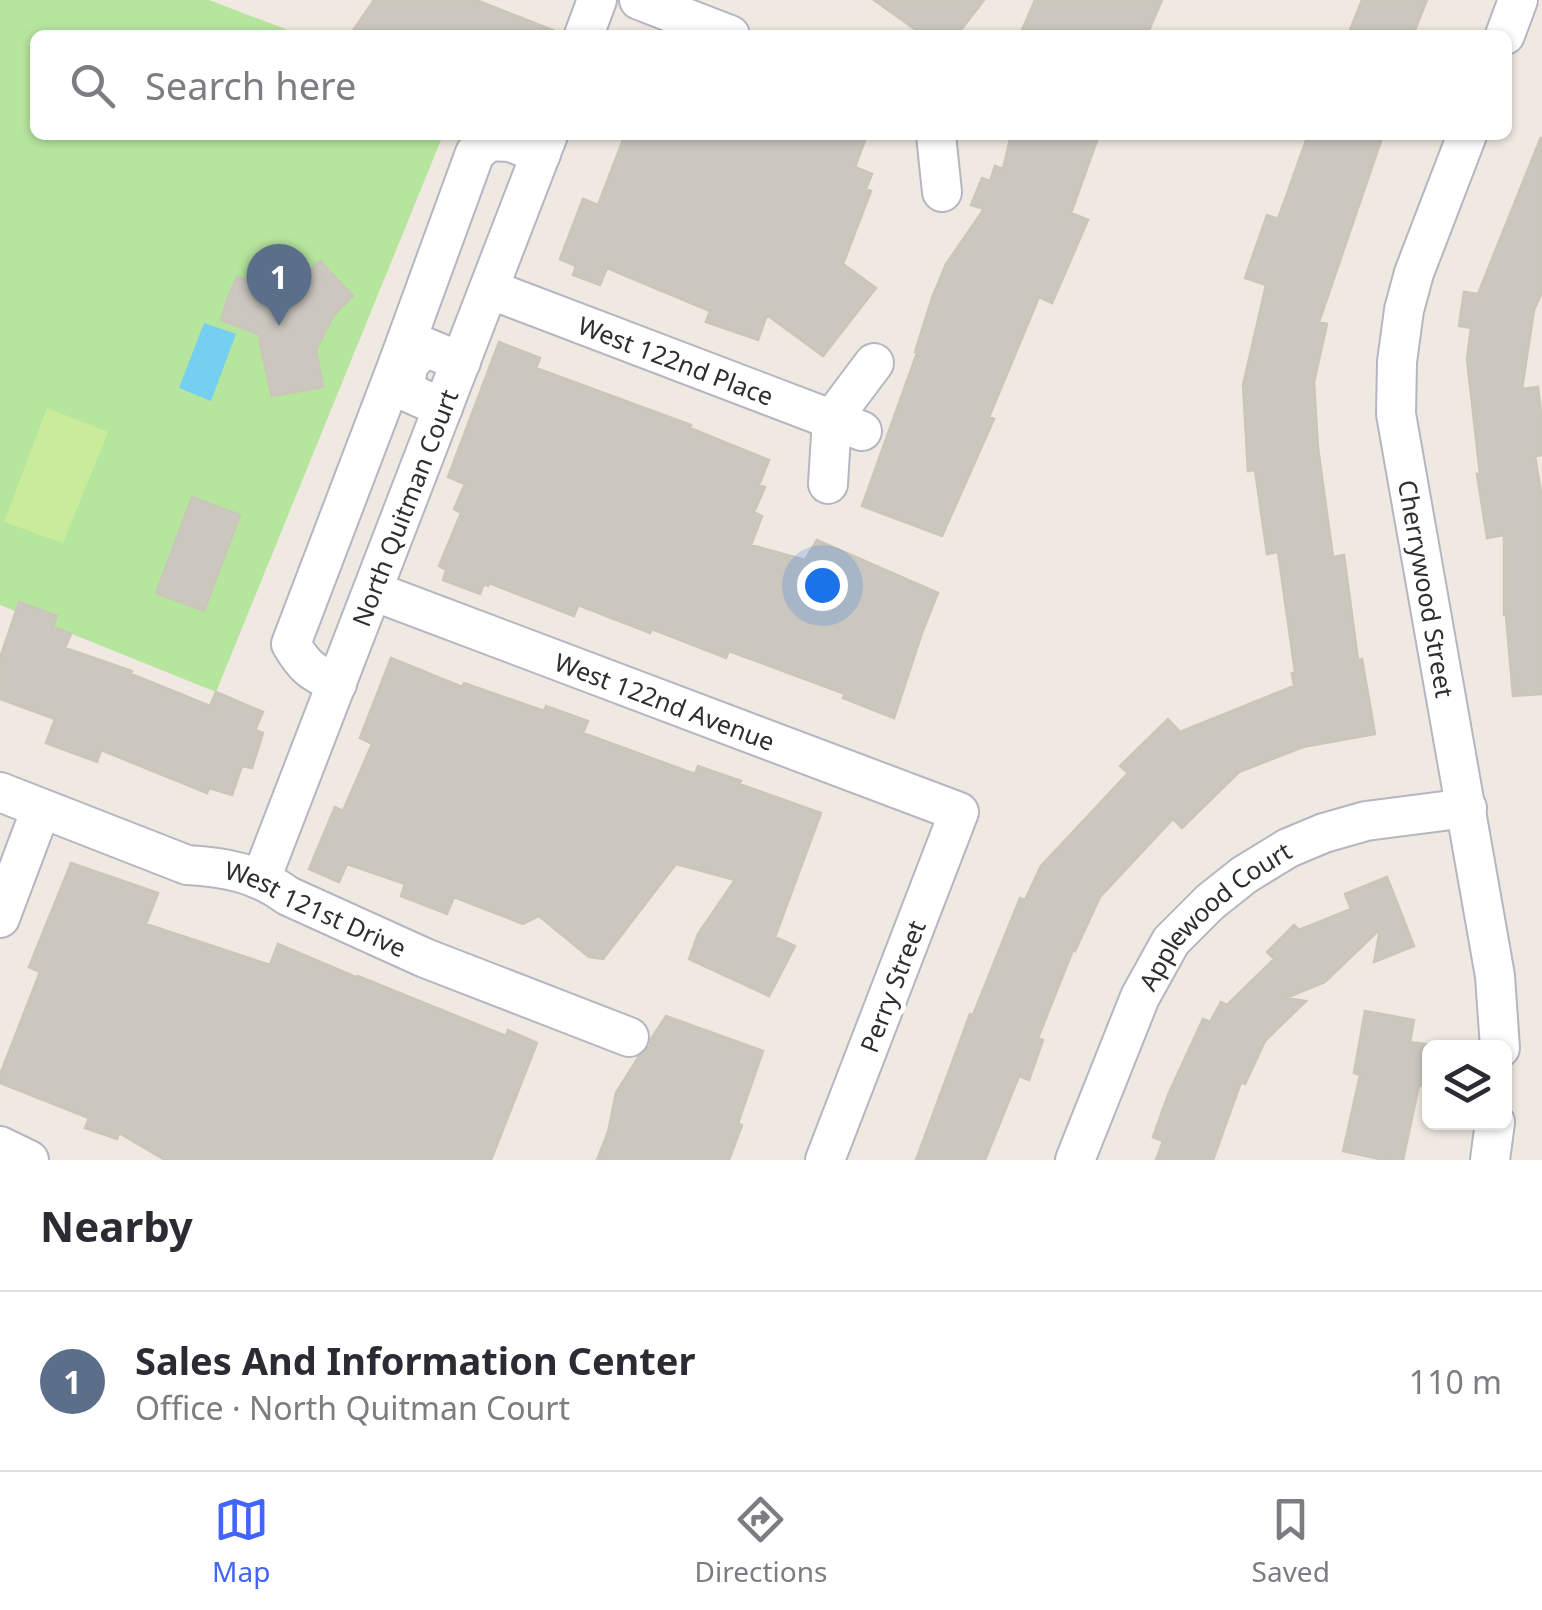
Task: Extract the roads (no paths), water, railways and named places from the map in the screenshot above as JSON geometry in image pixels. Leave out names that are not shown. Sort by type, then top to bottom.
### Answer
[{"type":"street","points":[[586,30],[597,0]]},
{"type":"street","points":[[639,0],[717,30]]},
{"type":"street","points":[[1507,30],[1518,0]]},
{"type":"street","points":[[937,140],[942,192]]},
{"type":"street","name":"Cherrywood Street","points":[[1465,140],[1414,272],[1404,310],[1396,414],[1495,976],[1499,1040]]},
{"type":"street","points":[[337,684],[311,672],[291,644],[403,363],[476,153],[489,142],[544,144]]},
{"type":"street","name":"North Quitman Court","points":[[261,880],[544,144]]},
{"type":"street","name":"West 122nd Place","points":[[489,289],[847,425]]},
{"type":"street","points":[[403,363],[425,347],[461,362]]},
{"type":"street","points":[[403,363],[405,391],[443,408]]},
{"type":"street","points":[[828,484],[847,425],[874,364]]},
{"type":"street","name":"West 122nd Avenue","points":[[373,591],[959,812]]},
{"type":"street","name":"West 121st Drive","points":[[0,792],[187,864],[250,874],[288,896],[426,958],[628,1036]]},
{"type":"street","points":[[0,918],[41,808]]},
{"type":"street","name":"Applewood Court","points":[[1076,1160],[1140,997],[1171,941],[1210,902],[1258,866],[1324,833],[1366,821],[1467,808]]},
{"type":"street","name":"Perry Street","points":[[825,1160],[959,812]]},
{"type":"street","points":[[1490,1160],[1494,1130]]},
{"type":"street","points":[[0,1146],[29,1160]]},
{"type":"water","points":[[204,323],[236,334],[211,401],[179,388]]},
{"type":"place","name":"Sales And Information Center","points":[[279,326]]}]
